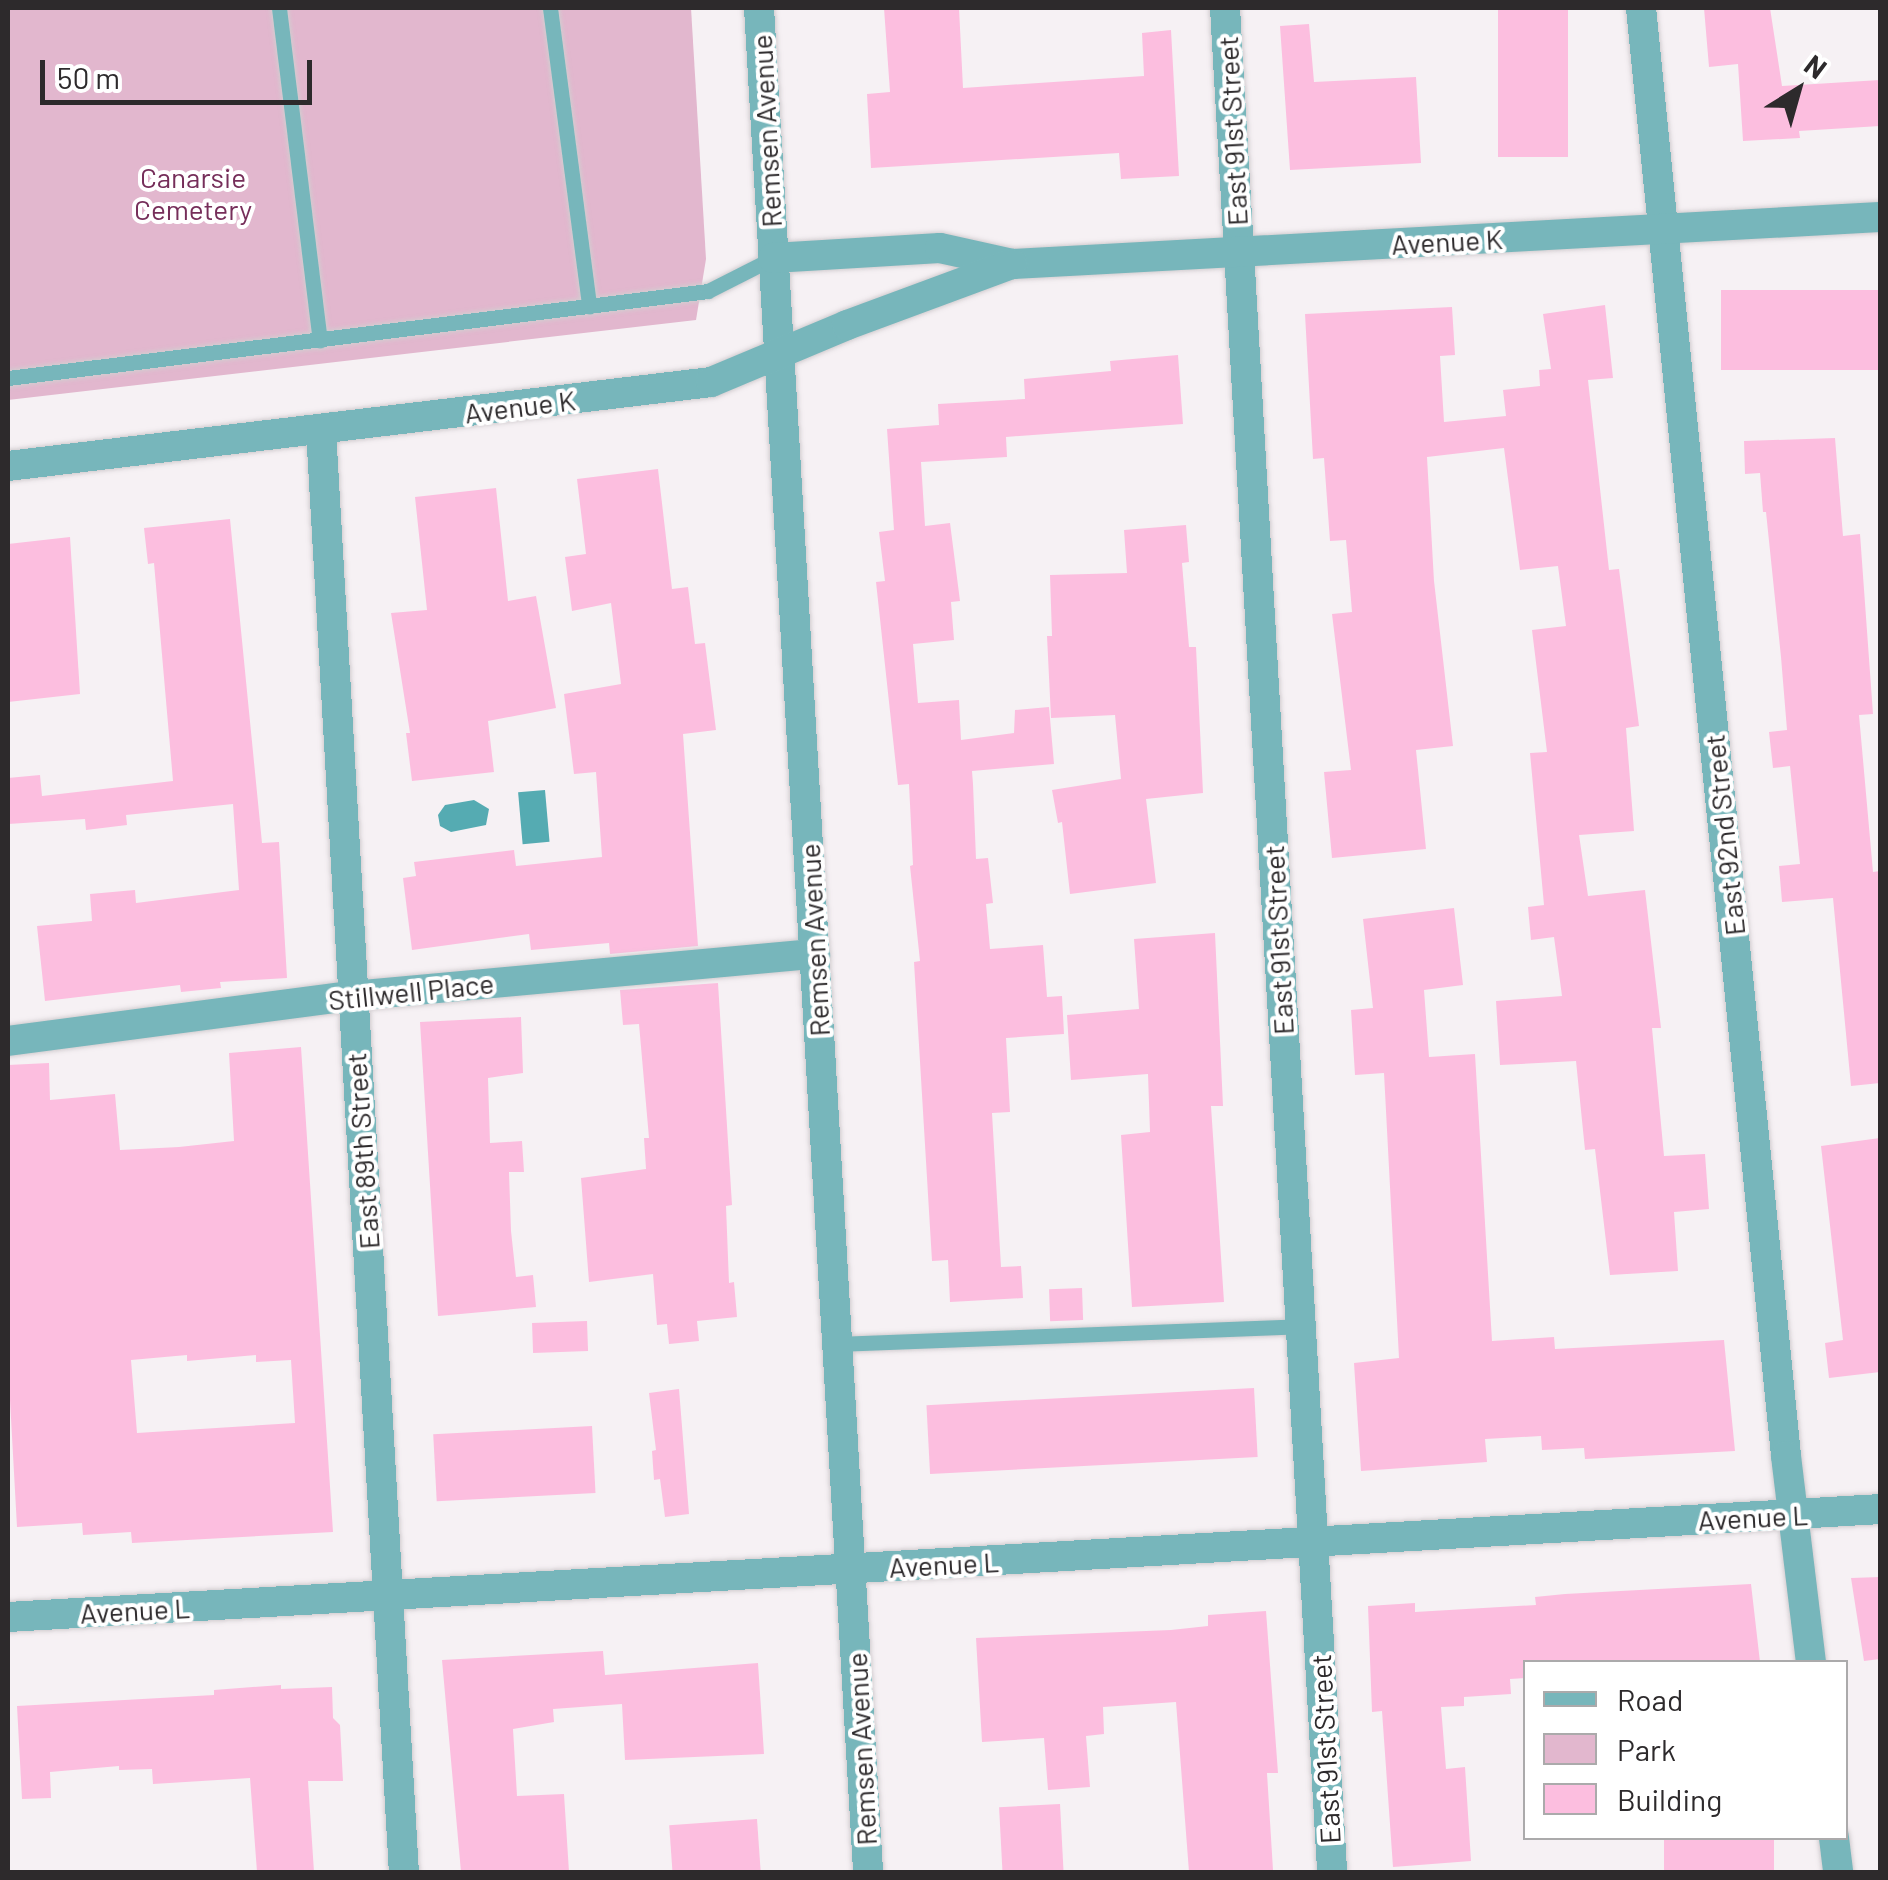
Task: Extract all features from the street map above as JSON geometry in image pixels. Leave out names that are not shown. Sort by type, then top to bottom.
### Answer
[{"type":"street","name":"Remsen Avenue","points":[[759,8],[868,1872]]},
{"type":"street","name":"East 91st Street","points":[[1225,8],[1332,1872]]},
{"type":"street","name":"East 92nd Street","points":[[1641,8],[1792,1514],[1811,1660]]},
{"type":"street","name":"Avenue K","points":[[773,258],[940,248],[1013,264],[1880,218]]},
{"type":"street","name":"Avenue K","points":[[8,466],[712,382],[1013,264]]},
{"type":"street","name":"East 89th Street","points":[[321,430],[404,1872]]},
{"type":"street","name":"Stillwell Place","points":[[8,1041],[352,996],[815,954]]},
{"type":"street","name":"Avenue L","points":[[8,1618],[1880,1509]]},
{"type":"street","points":[[1834,1840],[1838,1872]]},
{"type":"lane","points":[[280,8],[320,340]]},
{"type":"lane","points":[[550,8],[590,306]]},
{"type":"lane","points":[[8,378],[708,290],[773,258]]},
{"type":"lane","points":[[838,1344],[1300,1326]]},
{"type":"green space","name":"Canarsie Cemetery","points":[[8,8],[691,8],[706,259],[696,320],[8,400]]},
{"type":"water","points":[[545,790],[550,842],[523,844],[518,792]]},
{"type":"water","points":[[474,800],[489,809],[486,825],[451,832],[440,826],[438,815],[445,805]]},
{"type":"building","points":[[884,8],[959,8],[963,88],[1144,76],[1142,33],[1171,30],[1179,176],[1121,179],[1119,153],[871,168],[867,94],[890,92]]},
{"type":"building","points":[[1498,8],[1568,8],[1568,157],[1498,157]]},
{"type":"building","points":[[1704,8],[1770,8],[1782,86],[1880,80],[1880,126],[1799,131],[1800,138],[1743,141],[1738,64],[1709,67]]},
{"type":"building","points":[[1309,24],[1314,82],[1416,77],[1421,163],[1290,170],[1280,26]]},
{"type":"building","points":[[1721,290],[1880,290],[1880,370],[1721,370]]},
{"type":"building","points":[[1605,305],[1613,378],[1588,380],[1609,570],[1619,569],[1639,726],[1626,728],[1634,831],[1579,835],[1588,896],[1645,890],[1661,1028],[1652,1028],[1664,1156],[1705,1154],[1709,1209],[1674,1212],[1678,1271],[1610,1275],[1595,1149],[1585,1150],[1576,1061],[1500,1065],[1496,1001],[1562,996],[1554,937],[1531,940],[1528,907],[1544,905],[1530,753],[1547,752],[1532,630],[1566,626],[1558,566],[1520,570],[1504,448],[1427,457],[1434,581],[1453,746],[1416,750],[1426,849],[1332,858],[1324,772],[1351,770],[1332,614],[1352,612],[1346,540],[1330,541],[1324,458],[1313,459],[1305,314],[1452,307],[1455,355],[1440,356],[1444,422],[1506,416],[1503,390],[1540,386],[1539,370],[1551,369],[1543,314]]},
{"type":"building","points":[[1178,355],[1183,424],[1006,437],[1007,457],[921,462],[925,526],[950,523],[960,601],[951,602],[954,640],[913,644],[918,703],[959,700],[961,740],[1014,733],[1015,710],[1049,707],[1054,764],[972,771],[976,859],[988,858],[993,903],[986,904],[990,949],[1043,945],[1047,997],[1062,996],[1064,1034],[1006,1038],[1010,1112],[992,1113],[1001,1267],[1021,1266],[1023,1298],[950,1302],[948,1260],[932,1261],[914,962],[920,961],[910,866],[913,865],[909,784],[898,785],[876,582],[885,581],[879,532],[894,530],[887,429],[939,425],[938,404],[1025,399],[1024,379],[1111,371],[1110,361]]},
{"type":"building","points":[[1835,438],[1843,536],[1860,534],[1873,714],[1859,715],[1873,872],[1880,871],[1880,1083],[1851,1086],[1833,898],[1782,902],[1779,866],[1800,864],[1790,766],[1773,768],[1769,732],[1787,730],[1781,657],[1760,473],[1745,474],[1744,441]]},
{"type":"building","points":[[658,469],[672,589],[688,587],[695,644],[705,643],[716,730],[683,734],[698,946],[610,954],[609,943],[531,950],[529,934],[412,950],[403,878],[416,876],[414,862],[514,850],[516,866],[602,857],[596,772],[574,774],[564,694],[621,684],[611,603],[572,611],[565,557],[586,554],[577,479]]},
{"type":"building","points":[[496,488],[508,601],[536,596],[556,708],[488,721],[494,772],[412,781],[406,733],[410,733],[391,613],[427,610],[415,497]]},
{"type":"building","points":[[230,519],[262,843],[279,842],[287,978],[220,982],[221,988],[181,992],[180,985],[45,1001],[37,926],[92,921],[90,894],[135,890],[136,903],[239,890],[233,804],[126,815],[127,825],[86,830],[85,819],[8,824],[8,778],[40,775],[42,796],[173,781],[154,563],[148,564],[144,528]]},
{"type":"building","points":[[1186,525],[1189,562],[1182,563],[1189,647],[1196,647],[1203,793],[1146,799],[1156,883],[1070,894],[1062,822],[1058,823],[1052,790],[1121,779],[1115,715],[1051,718],[1047,636],[1052,636],[1050,575],[1127,573],[1124,530]]},
{"type":"building","points":[[70,537],[80,694],[8,702],[8,544]]},
{"type":"building","points":[[1454,908],[1463,985],[1424,990],[1429,1057],[1475,1054],[1492,1341],[1554,1337],[1555,1349],[1724,1340],[1735,1451],[1585,1459],[1584,1448],[1542,1450],[1541,1436],[1485,1439],[1487,1462],[1361,1471],[1354,1363],[1399,1358],[1384,1073],[1355,1075],[1351,1010],[1373,1008],[1363,919]]},
{"type":"building","points":[[1215,933],[1223,1106],[1211,1106],[1224,1302],[1132,1307],[1121,1135],[1150,1132],[1148,1074],[1071,1080],[1067,1015],[1139,1009],[1134,939]]},
{"type":"building","points":[[718,983],[732,1205],[726,1206],[729,1283],[734,1282],[737,1317],[697,1321],[699,1341],[669,1344],[667,1324],[657,1325],[653,1274],[589,1282],[581,1178],[646,1169],[644,1138],[649,1138],[639,1024],[623,1025],[620,990]]},
{"type":"building","points":[[521,1017],[523,1073],[488,1078],[490,1143],[522,1141],[524,1172],[509,1172],[511,1231],[516,1277],[533,1275],[536,1307],[438,1316],[420,1022]]},
{"type":"building","points":[[301,1047],[333,1532],[132,1543],[131,1532],[83,1535],[82,1523],[17,1527],[8,1364],[8,1065],[49,1063],[50,1100],[115,1094],[120,1150],[179,1147],[234,1141],[229,1053]],"holes":[[[187,1355],[187,1361],[256,1355],[256,1362],[291,1360],[295,1423],[137,1433],[131,1360]]]},
{"type":"building","points":[[1880,1138],[1880,1372],[1829,1378],[1825,1343],[1843,1340],[1821,1146]]},
{"type":"building","points":[[1082,1288],[1083,1320],[1050,1321],[1049,1289]]},
{"type":"building","points":[[587,1321],[588,1351],[533,1353],[532,1323]]},
{"type":"building","points":[[1254,1388],[1258,1457],[930,1474],[926,1405]]},
{"type":"building","points":[[679,1389],[689,1514],[665,1517],[660,1479],[654,1480],[652,1451],[656,1450],[649,1393]]},
{"type":"building","points":[[592,1426],[596,1493],[437,1501],[433,1434]]},
{"type":"building","points":[[1880,1577],[1880,1659],[1864,1661],[1851,1578]]},
{"type":"building","points":[[1751,1584],[1760,1660],[1523,1660],[1523,1678],[1510,1679],[1511,1694],[1464,1697],[1464,1706],[1441,1707],[1446,1769],[1465,1767],[1471,1861],[1393,1867],[1382,1711],[1372,1712],[1368,1606],[1415,1603],[1415,1612],[1536,1605],[1535,1597]]},
{"type":"building","points":[[1266,1611],[1278,1773],[1267,1773],[1273,1870],[1189,1872],[1176,1702],[1103,1707],[1104,1734],[1086,1736],[1090,1787],[1048,1790],[1044,1738],[982,1742],[976,1638],[1171,1630],[1208,1626],[1208,1615]]},
{"type":"building","points":[[603,1651],[605,1675],[758,1663],[764,1754],[625,1760],[622,1704],[553,1709],[554,1722],[513,1729],[517,1796],[564,1794],[569,1872],[461,1872],[442,1660]]},
{"type":"building","points":[[281,1685],[281,1689],[332,1687],[333,1718],[340,1725],[343,1781],[308,1781],[314,1872],[257,1872],[250,1778],[153,1784],[152,1769],[119,1770],[119,1766],[50,1772],[51,1798],[22,1799],[17,1706],[214,1695],[214,1690]]},
{"type":"building","points":[[1060,1804],[1063,1870],[1002,1872],[999,1807]]},
{"type":"building","points":[[757,1819],[761,1872],[672,1872],[669,1825]]},
{"type":"building","points":[[1664,1840],[1774,1840],[1774,1872],[1664,1872]]}]
